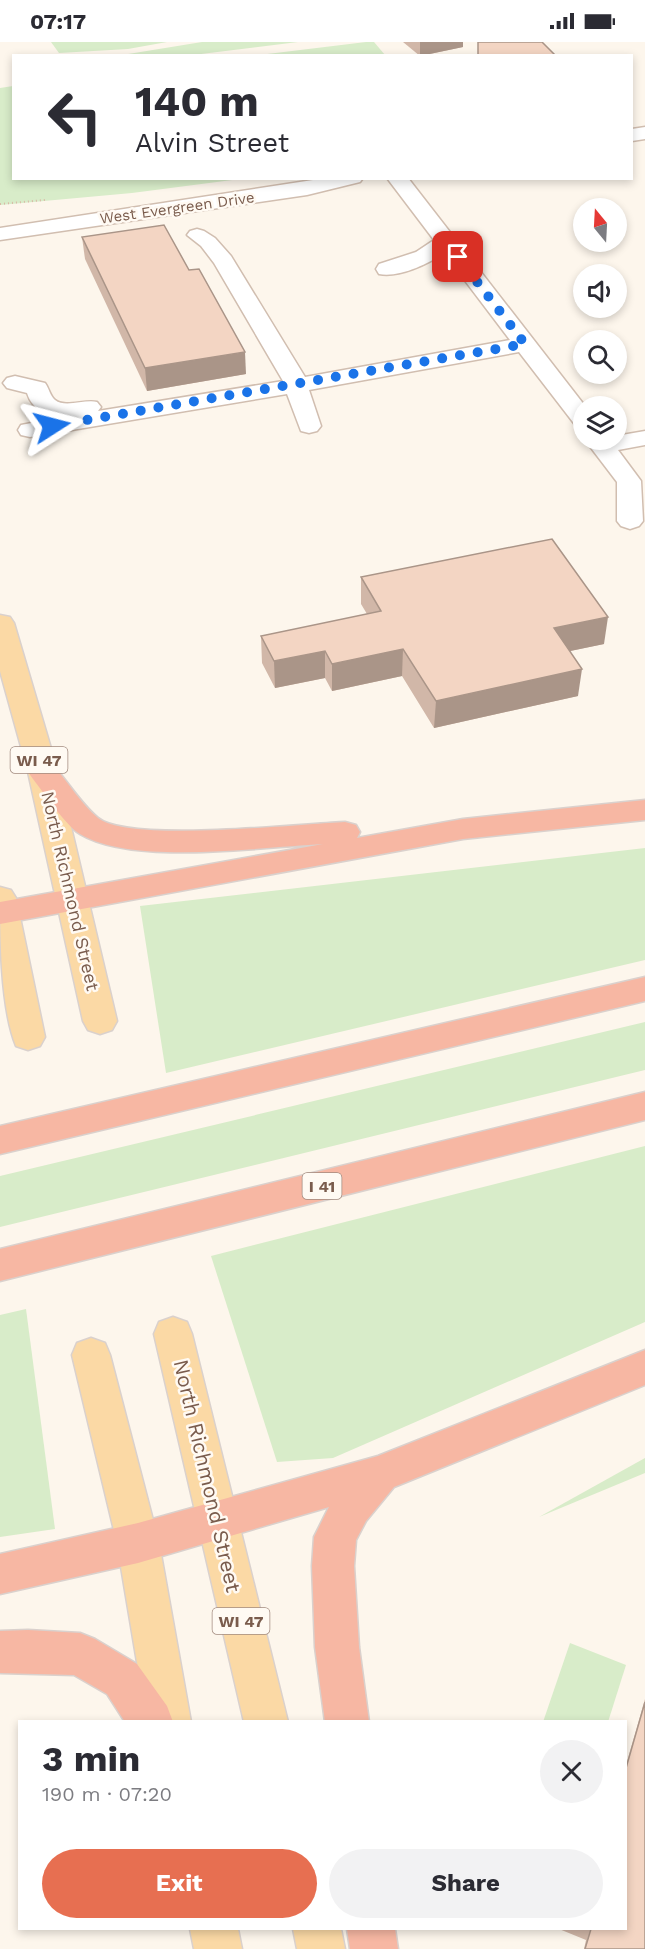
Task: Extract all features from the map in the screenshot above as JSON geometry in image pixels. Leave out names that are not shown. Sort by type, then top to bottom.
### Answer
[{"type":"highway","points":[[42,772],[88,826],[122,839],[174,842],[395,829],[463,829]]},
{"type":"highway","points":[[1,908],[73,898],[463,829],[645,810]]},
{"type":"highway","points":[[0,1140],[645,989]]},
{"type":"highway","name":"I 41","points":[[0,1265],[645,1106]]},
{"type":"highway","points":[[0,1574],[138,1543],[380,1474],[645,1367]]},
{"type":"highway","points":[[347,1720],[337,1647],[333,1566],[335,1537],[351,1508],[380,1474]]},
{"type":"highway","points":[[0,1652],[80,1654],[122,1679],[150,1720]]},
{"type":"highway","points":[[371,1930],[374,1949]]},
{"type":"main road","name":"North Richmond Street","points":[[0,623],[42,772],[100,1021]]},
{"type":"main road","points":[[1,908],[28,1037]]},
{"type":"main road","name":"North Richmond Street","points":[[173,1334],[266,1720]]},
{"type":"main road","points":[[91,1355],[138,1543],[169,1720]]},
{"type":"main road","points":[[214,1930],[218,1949]]},
{"type":"main road","points":[[316,1930],[321,1949]]},
{"type":"street","name":"West Evergreen Drive","points":[[27,210],[137,201],[274,180]]},
{"type":"street","name":"West Evergreen Drive","points":[[0,234],[307,189],[345,180]]},
{"type":"street","points":[[399,180],[573,407]]},
{"type":"street","points":[[0,226],[177,200],[210,190]]},
{"type":"street","points":[[197,234],[208,242],[223,261],[309,426]]},
{"type":"street","points":[[387,269],[424,257],[446,242]]},
{"type":"street","points":[[30,430],[525,344]]},
{"type":"street","points":[[15,384],[37,388],[46,405],[64,409],[83,408],[134,396],[227,381],[247,381],[288,387]]},
{"type":"street","points":[[627,440],[645,438]]},
{"type":"street","points":[[605,450],[629,481],[630,521]]},
{"type":"green space","points":[[51,42],[167,42],[128,49],[59,53]]},
{"type":"green space","points":[[202,42],[298,42],[201,54],[128,54]]},
{"type":"green space","points":[[374,42],[384,54],[267,54]]},
{"type":"green space","points":[[12,86],[12,180],[232,180],[132,193],[0,205],[0,88]]},
{"type":"green space","points":[[645,848],[645,960],[166,1073],[140,906]]},
{"type":"green space","points":[[645,1022],[645,1070],[0,1227],[0,1176]]},
{"type":"green space","points":[[645,1146],[645,1322],[333,1458],[277,1462],[211,1256]]},
{"type":"green space","points":[[26,1309],[55,1529],[0,1537],[0,1315]]},
{"type":"green space","points":[[645,1458],[645,1473],[539,1517]]},
{"type":"green space","points":[[570,1643],[626,1665],[609,1720],[544,1720]]},
{"type":"building","points":[[478,42],[542,42],[554,54],[478,54]]},
{"type":"building","points":[[164,225],[189,270],[199,269],[245,352],[145,368],[82,237]]},
{"type":"building","points":[[552,539],[608,617],[554,628],[582,669],[436,701],[403,649],[332,664],[325,651],[274,661],[261,636],[381,611],[361,577]]},
{"type":"building","points":[[645,1702],[645,1949],[585,1949],[591,1930],[627,1930],[627,1765]]},
{"type":"route","points":[[52,426],[320,382],[525,344],[458,257]]}]
